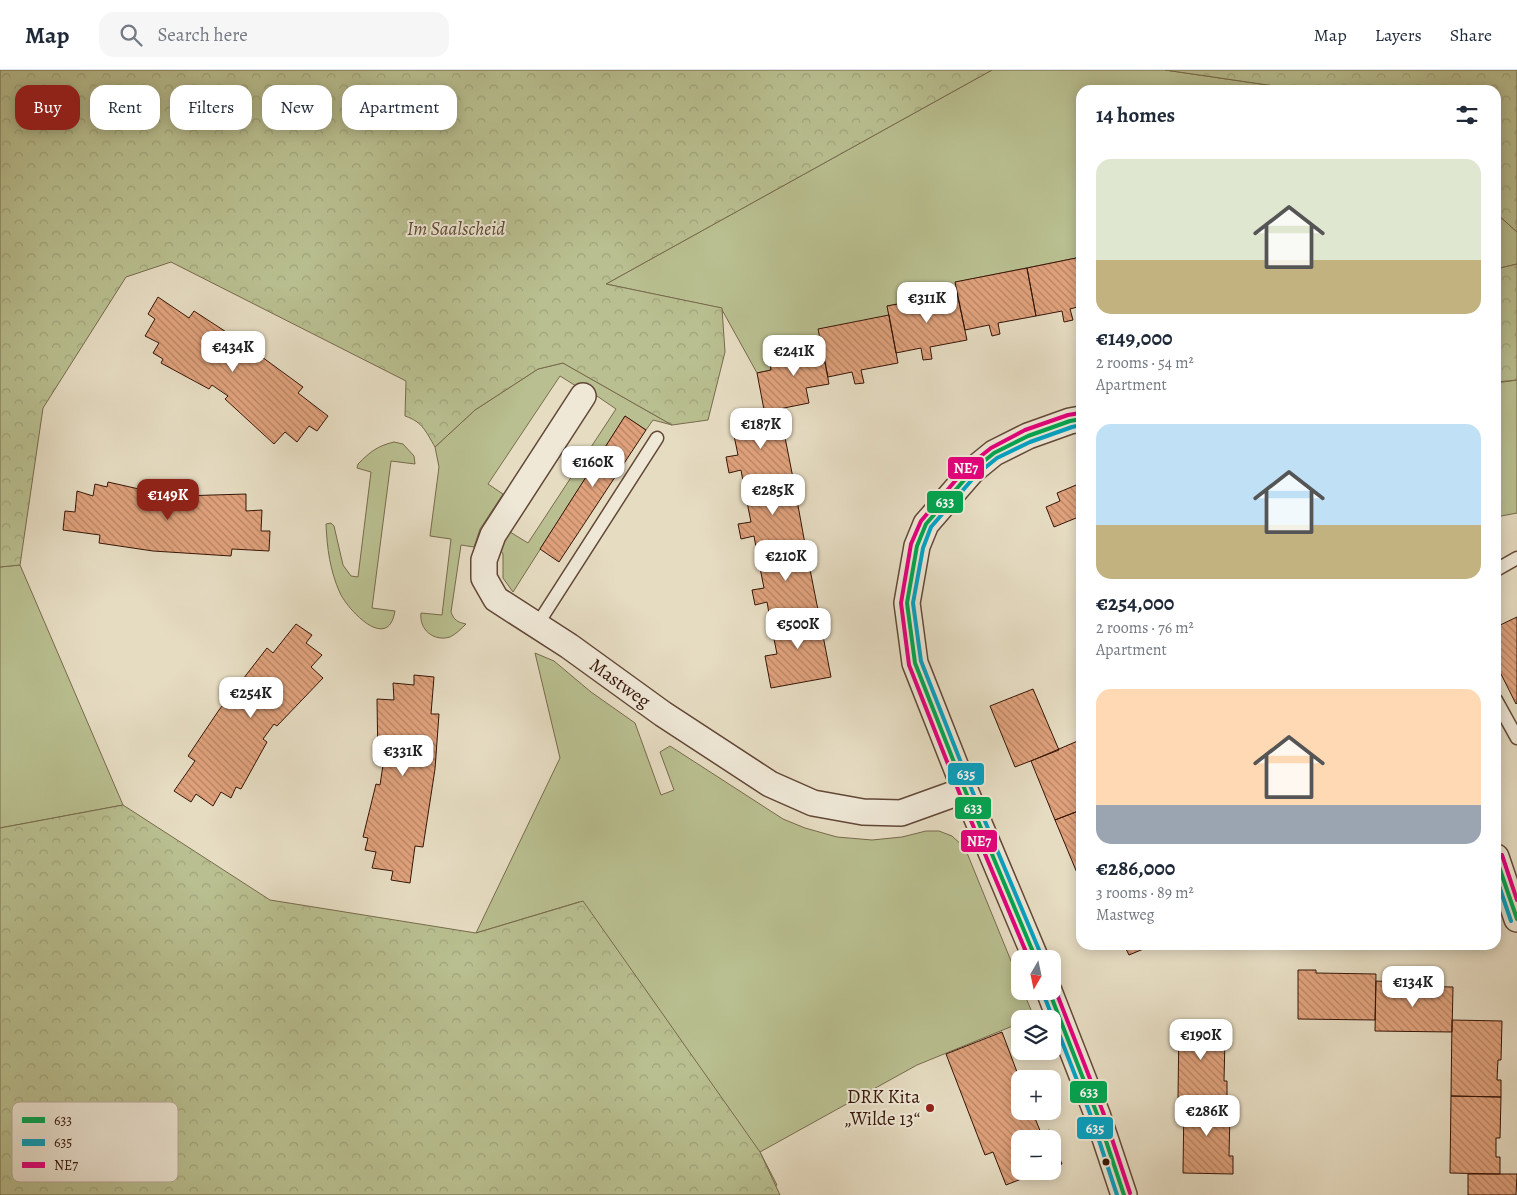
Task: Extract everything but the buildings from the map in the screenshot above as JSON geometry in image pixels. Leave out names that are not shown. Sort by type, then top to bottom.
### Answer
[{"type":"street","name":"Mastweg","points":[[583,396],[494,535],[484,560],[484,578],[496,599],[537,624],[663,714],[770,784],[813,803],[863,812],[901,813],[965,790]]},
{"type":"street","points":[[1032,950],[965,790],[915,663],[907,603],[917,546],[926,524],[972,470],[994,453],[1028,436],[1076,420]]},
{"type":"street","points":[[1501,872],[1517,919]]},
{"type":"street","points":[[1053,1000],[1097,1114],[1124,1195]]},
{"type":"lane","points":[[537,624],[657,438]]},
{"type":"lane","points":[[1501,567],[1517,558]]},
{"type":"lane","points":[[1501,709],[1517,738]]},
{"type":"green space","name":"Im Saalscheid","points":[[0,70],[992,70],[606,284],[722,308],[725,352],[708,420],[672,425],[563,363],[538,369],[475,410],[435,447],[420,424],[405,416],[406,381],[171,262],[126,277],[43,408],[20,565],[0,567]]},
{"type":"green space","points":[[992,70],[1165,70],[1268,85],[1076,85],[1076,258],[956,282],[957,293],[887,306],[889,315],[802,340],[803,348],[786,351],[788,360],[770,363],[771,370],[757,373],[721,308],[606,284]]},
{"type":"green space","points":[[1165,70],[1517,70],[1517,232],[1501,218],[1501,85],[1268,85]]},
{"type":"green space","points":[[1501,218],[1517,232],[1517,264],[1501,268]]},
{"type":"green space","points":[[1517,264],[1517,380],[1501,382],[1501,268]]},
{"type":"green space","points":[[563,363],[672,425],[653,420],[646,430],[625,416],[513,592],[503,578],[503,554],[500,549],[510,532],[528,543],[616,409],[578,383],[576,386],[560,376],[488,484],[503,494],[480,529],[474,547],[461,545],[451,612],[456,620],[466,624],[450,637],[438,638],[433,636],[428,633],[422,624],[421,613],[442,615],[451,539],[430,536],[439,467],[435,447],[475,410],[538,369]]},
{"type":"green space","points":[[1517,380],[1517,513],[1501,516],[1501,382]]},
{"type":"green space","points":[[394,442],[403,444],[414,456],[415,464],[391,461],[372,608],[395,611],[391,623],[385,628],[377,628],[359,617],[340,593],[330,559],[326,524],[331,523],[334,526],[343,565],[351,576],[358,577],[371,472],[357,468],[358,464],[374,450]]},
{"type":"green space","points":[[20,565],[123,805],[0,828],[0,567]]},
{"type":"green space","points":[[535,653],[554,661],[591,692],[635,723],[661,795],[674,790],[660,752],[670,746],[783,819],[805,828],[837,837],[872,840],[902,837],[926,831],[939,831],[952,836],[965,848],[1011,961],[1011,1000],[1027,1000],[1031,1010],[1011,1010],[1011,1027],[917,1065],[760,1152],[777,1185],[758,1195],[236,1195],[423,981],[579,902],[476,933],[560,758]]},
{"type":"green space","points":[[123,805],[270,900],[476,933],[583,901],[760,1152],[780,1195],[0,1195],[0,828]]},
{"type":"transit line","name":"NE7","points":[[1025,950],[959,792],[909,665],[901,603],[911,544],[921,521],[967,467],[991,448],[1025,430],[1076,414]]},
{"type":"transit line","name":"633","points":[[1032,950],[965,790],[915,663],[907,603],[917,546],[926,524],[972,471],[994,453],[1028,436],[1076,420]]},
{"type":"transit line","name":"635","points":[[1039,950],[971,788],[921,661],[913,603],[923,548],[931,527],[976,475],[997,458],[1030,442],[1076,426]]},
{"type":"transit line","name":"NE7","points":[[1502,855],[1517,900]]},
{"type":"transit line","name":"633","points":[[1501,873],[1517,919]]},
{"type":"transit line","name":"635","points":[[1501,892],[1511,921]]},
{"type":"transit line","name":"635","points":[[1046,1000],[1091,1116],[1117,1195]]},
{"type":"transit line","name":"633","points":[[1053,1000],[1097,1114],[1124,1195]]},
{"type":"transit line","name":"NE7","points":[[1059,1000],[1103,1112],[1130,1193]]},
{"type":"place","name":"DRK Kita „Wilde 13“","points":[[930,1108]]}]
